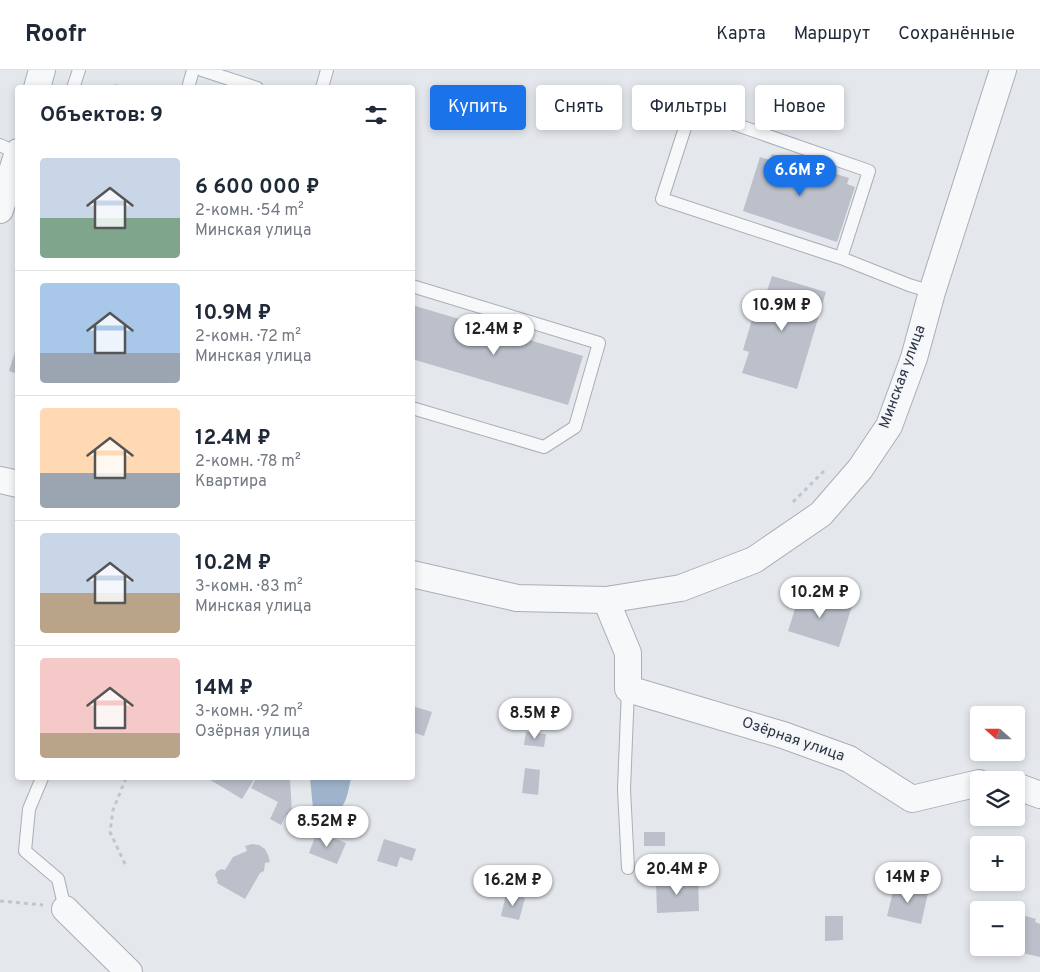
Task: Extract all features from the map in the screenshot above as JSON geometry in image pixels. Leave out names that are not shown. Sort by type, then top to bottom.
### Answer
[{"type":"street","points":[[38,85],[42,70]]},
{"type":"street","name":"Минская улица","points":[[415,575],[517,598],[606,600],[681,588],[754,560],[820,514],[860,469],[889,426],[914,358],[932,292],[1003,70]]},
{"type":"street","points":[[0,210],[15,160]]},
{"type":"street","points":[[0,480],[15,483]]},
{"type":"street","points":[[606,600],[628,653],[628,689]]},
{"type":"street","name":"Озёрная улица","points":[[628,689],[783,736],[849,759],[912,799],[970,785]]},
{"type":"street","points":[[1025,789],[1040,795]]},
{"type":"street","points":[[65,910],[128,972]]},
{"type":"lane","points":[[74,85],[79,70]]},
{"type":"lane","points":[[189,85],[193,70]]},
{"type":"lane","points":[[202,70],[248,85]]},
{"type":"lane","points":[[323,85],[327,70]]},
{"type":"lane","points":[[842,258],[869,171],[691,109],[662,199],[842,258],[909,285],[932,292]]},
{"type":"lane","points":[[0,145],[15,152]]},
{"type":"lane","points":[[415,287],[599,343],[575,428],[544,448],[415,409]]},
{"type":"lane","points":[[628,689],[624,789],[628,868]]},
{"type":"lane","points":[[41,780],[30,809],[25,851],[58,879],[65,910]]},
{"type":"path","points":[[792,502],[826,469]]},
{"type":"path","points":[[125,780],[113,810],[110,832],[125,864]]},
{"type":"path","points":[[0,901],[33,903],[65,910]]},
{"type":"water","points":[[310,780],[351,780],[343,806],[334,814],[328,818],[313,808]]},
{"type":"building","points":[[772,154],[849,178],[847,184],[855,187],[837,242],[743,211],[760,157],[770,160]]},
{"type":"building","points":[[772,276],[826,292],[797,389],[742,373],[749,352],[743,350],[759,296],[765,297]]},
{"type":"building","points":[[415,306],[583,356],[568,405],[415,360]]},
{"type":"building","points":[[15,352],[15,373],[9,371]]},
{"type":"building","points":[[801,590],[852,606],[839,647],[788,631]]},
{"type":"building","points":[[415,707],[432,712],[424,736],[415,733]]},
{"type":"building","points":[[526,732],[546,734],[544,747],[524,745]]},
{"type":"building","points":[[525,768],[540,770],[538,795],[522,793]]},
{"type":"building","points":[[210,780],[254,780],[242,799]]},
{"type":"building","points":[[255,780],[290,780],[292,814],[286,815],[281,825],[270,819],[278,802],[251,788]]},
{"type":"building","points":[[317,832],[346,843],[337,864],[309,853]]},
{"type":"building","points":[[644,832],[665,832],[665,846],[644,846]]},
{"type":"building","points":[[384,839],[416,849],[412,861],[400,857],[397,867],[377,861]]},
{"type":"building","points":[[259,845],[265,849],[270,862],[265,863],[264,871],[260,873],[245,899],[217,883],[215,875],[217,871],[225,870],[233,857],[247,851],[245,846]]},
{"type":"building","points":[[698,879],[699,911],[657,913],[656,881]]},
{"type":"building","points":[[895,884],[928,893],[921,924],[887,916]]},
{"type":"building","points":[[506,894],[525,898],[519,920],[501,916]]},
{"type":"building","points":[[825,916],[843,916],[843,940],[825,941]]},
{"type":"building","points":[[1025,916],[1036,919],[1035,922],[1040,924],[1040,957],[1025,954]]}]
